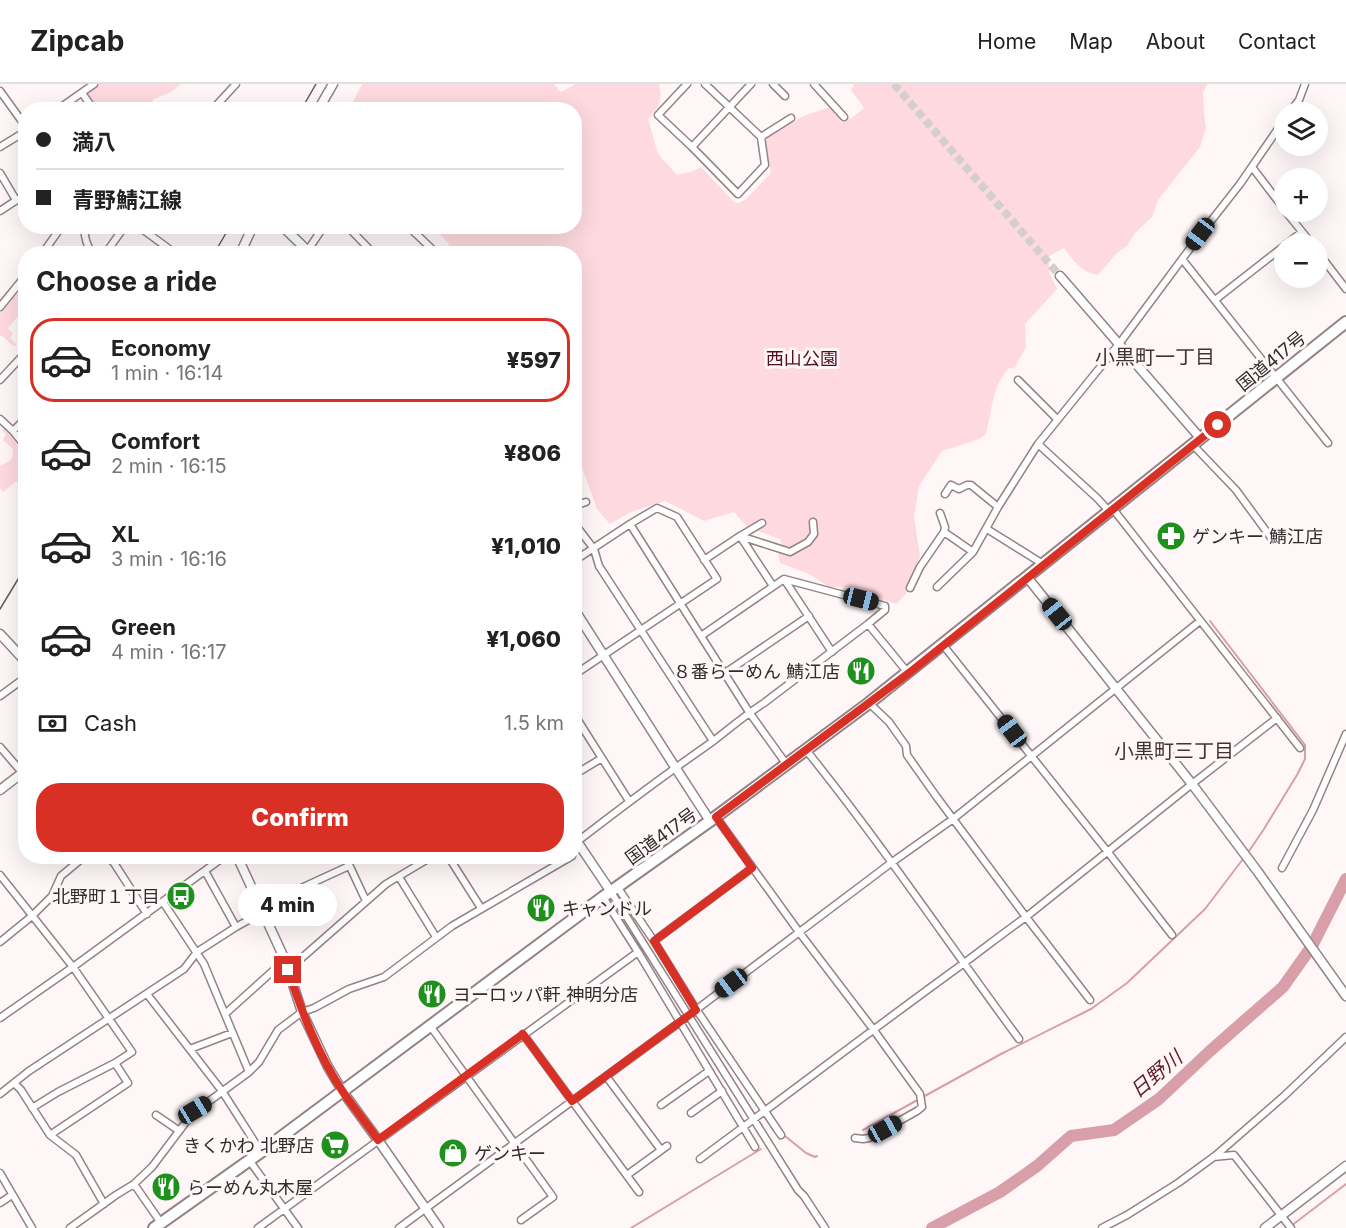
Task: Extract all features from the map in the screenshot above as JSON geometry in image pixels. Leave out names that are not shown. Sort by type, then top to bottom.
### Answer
[{"type":"highway","name":"国道417号","points":[[158,1225],[343,1092],[909,673],[1346,322]]},
{"type":"street","points":[[69,102],[94,84]]},
{"type":"street","points":[[219,102],[236,84]]},
{"type":"street","points":[[323,102],[333,84]]},
{"type":"street","points":[[687,84],[658,116],[738,194],[765,165],[761,137],[705,84]]},
{"type":"street","points":[[692,147],[751,84]]},
{"type":"street","points":[[772,84],[785,96]]},
{"type":"street","points":[[814,84],[844,117]]},
{"type":"street","points":[[1298,102],[1304,84]]},
{"type":"street","points":[[0,91],[18,117]]},
{"type":"street","points":[[82,93],[88,102]]},
{"type":"street","points":[[761,137],[791,118]]},
{"type":"street","points":[[0,147],[18,135]]},
{"type":"street","points":[[937,587],[973,552],[1038,444],[1119,344],[1274,135]]},
{"type":"street","points":[[1252,167],[1274,196]]},
{"type":"street","points":[[0,173],[16,200],[0,211]]},
{"type":"street","points":[[1294,222],[1302,232],[1299,234]]},
{"type":"street","points":[[147,234],[161,246]]},
{"type":"street","points":[[290,234],[302,246]]},
{"type":"street","points":[[355,234],[366,246]]},
{"type":"street","points":[[416,234],[429,246]]},
{"type":"street","points":[[1215,300],[1274,254]]},
{"type":"street","points":[[1182,259],[1328,443]]},
{"type":"street","points":[[1328,266],[1346,289]]},
{"type":"street","points":[[1060,276],[1119,344],[1236,490],[1272,539]]},
{"type":"street","points":[[0,307],[18,285]]},
{"type":"street","points":[[0,380],[5,370],[18,359]]},
{"type":"street","points":[[1018,380],[1057,419]]},
{"type":"street","points":[[0,419],[18,437]]},
{"type":"street","points":[[13,431],[18,426]]},
{"type":"street","points":[[1038,444],[1112,511],[1299,748]]},
{"type":"street","points":[[945,494],[951,485],[959,489],[971,485],[998,507]]},
{"type":"street","points":[[582,503],[586,502]]},
{"type":"street","points":[[582,556],[657,508],[677,517],[717,579],[582,669]]},
{"type":"street","points":[[910,588],[920,567],[944,532],[945,527],[940,513]]},
{"type":"street","points":[[740,536],[790,552],[808,542],[814,534],[813,522]]},
{"type":"street","points":[[704,560],[762,523]]},
{"type":"street","points":[[630,524],[749,712],[787,765]]},
{"type":"street","points":[[987,528],[1044,564]]},
{"type":"street","points":[[944,532],[973,552]]},
{"type":"street","points":[[582,533],[594,549],[599,566],[713,741]]},
{"type":"street","points":[[740,536],[773,586]]},
{"type":"street","points":[[1027,577],[1192,784],[1346,996]]},
{"type":"street","points":[[582,835],[832,652],[885,610],[885,606],[784,579],[701,636]]},
{"type":"street","points":[[784,579],[832,652]]},
{"type":"street","points":[[725,672],[809,616]]},
{"type":"street","points":[[582,621],[675,767],[920,1094],[922,1107],[917,1112],[869,1138],[855,1138]]},
{"type":"street","points":[[399,1228],[680,1022],[891,862],[953,819],[1200,621]]},
{"type":"street","points":[[868,624],[909,673]]},
{"type":"street","points":[[0,634],[18,653]]},
{"type":"street","points":[[943,645],[1172,935]]},
{"type":"street","points":[[0,696],[18,682]]},
{"type":"street","points":[[869,703],[889,722],[906,746],[907,755],[953,819],[1090,1000]]},
{"type":"street","points":[[700,1160],[1026,917],[1277,718]]},
{"type":"street","points":[[582,727],[630,801]]},
{"type":"street","points":[[1282,868],[1313,810],[1346,734]]},
{"type":"street","points":[[0,747],[18,766]]},
{"type":"street","points":[[806,750],[930,914],[963,964],[1019,1039]]},
{"type":"street","points":[[582,770],[602,758]]},
{"type":"street","points":[[0,790],[18,777]]},
{"type":"street","points":[[583,850],[798,1190],[825,1228]]},
{"type":"street","points":[[0,942],[52,896],[61,876],[76,864]]},
{"type":"street","points":[[115,864],[147,914]]},
{"type":"street","points":[[0,1017],[214,864]]},
{"type":"street","points":[[241,864],[285,960],[302,1012],[328,1067],[343,1092],[439,1228]]},
{"type":"street","points":[[0,1094],[29,1071],[184,969],[197,952],[263,910],[343,864]]},
{"type":"street","points":[[348,864],[366,901]]},
{"type":"street","points":[[288,970],[386,884],[420,864]]},
{"type":"street","points":[[453,864],[481,908]]},
{"type":"street","points":[[70,1228],[134,1184],[152,1167],[195,1110],[249,1072],[259,1062],[278,1030],[302,1012],[349,989],[384,978],[436,937],[481,908],[559,864]]},
{"type":"street","points":[[654,941],[752,868]]},
{"type":"street","points":[[205,871],[236,927]]},
{"type":"street","points":[[0,875],[73,967],[132,1052],[32,1108]]},
{"type":"street","points":[[399,877],[436,937]]},
{"type":"street","points":[[611,892],[654,941],[696,1010],[781,1135]]},
{"type":"street","points":[[611,892],[638,952],[755,1147]]},
{"type":"street","points":[[162,902],[204,964],[249,1072]]},
{"type":"street","points":[[258,1228],[638,952]]},
{"type":"street","points":[[225,1014],[285,960]]},
{"type":"street","points":[[147,994],[222,1091],[261,1152]]},
{"type":"street","points":[[430,1027],[553,1197],[522,1220]]},
{"type":"street","points":[[190,1049],[232,1033]]},
{"type":"street","points":[[523,1034],[639,1191]]},
{"type":"street","points":[[1102,1228],[1178,1183],[1213,1157],[1284,1096],[1346,1037]]},
{"type":"street","points":[[50,1135],[128,1083],[115,1063]]},
{"type":"street","points":[[661,1105],[709,1071]]},
{"type":"street","points":[[606,1076],[664,1148],[627,1175]]},
{"type":"street","points":[[15,1084],[50,1135],[76,1155],[104,1204]]},
{"type":"street","points":[[691,1113],[722,1091]]},
{"type":"street","points":[[156,1115],[178,1131]]},
{"type":"street","points":[[1213,1157],[1234,1155],[1291,1228]]},
{"type":"street","points":[[249,1160],[298,1228]]},
{"type":"street","points":[[1265,1228],[1346,1166]]},
{"type":"street","points":[[0,1173],[32,1228]]},
{"type":"street","points":[[134,1184],[158,1225]]},
{"type":"street","points":[[0,1203],[12,1195]]},
{"type":"green space","points":[[98,84],[181,84],[152,102],[92,102],[86,93]]},
{"type":"green space","name":"西山公園","points":[[362,84],[554,84],[561,92],[576,84],[659,84],[661,95],[659,103],[648,119],[658,154],[677,175],[701,167],[734,202],[739,203],[746,199],[771,173],[764,138],[803,116],[830,107],[842,122],[853,117],[864,108],[851,90],[854,84],[1207,84],[1203,92],[1206,128],[1200,147],[1158,200],[1152,217],[1135,233],[1127,246],[1118,252],[1098,275],[1082,269],[1064,248],[1049,256],[1049,272],[1057,289],[1025,324],[1026,347],[1014,369],[1009,368],[999,383],[993,399],[986,434],[979,439],[942,451],[919,486],[914,517],[920,556],[906,594],[896,604],[849,587],[829,587],[809,574],[780,563],[778,554],[782,545],[780,539],[747,527],[734,512],[704,521],[665,501],[631,512],[610,524],[597,509],[582,467],[582,246],[450,246],[440,234],[582,234],[582,102],[353,102]]},
{"type":"green space","points":[[17,293],[18,316],[8,328],[13,334],[10,338],[16,344],[15,346],[0,336],[0,313]]},
{"type":"green space","points":[[4,427],[18,444],[18,481],[3,492],[0,487],[0,466],[11,460],[13,449],[3,440],[6,434],[2,430]]},
{"type":"waterway","points":[[1210,621],[1305,745],[1305,759],[1297,775],[1247,854]]},
{"type":"waterway","points":[[863,1130],[1001,1054],[1091,1009],[1127,983],[1205,909],[1243,859]]},
{"type":"waterway","name":"日野川","points":[[932,1228],[1000,1192],[1037,1166],[1071,1136],[1114,1130],[1159,1099],[1283,987],[1312,946],[1346,879]]},
{"type":"waterway","points":[[780,1139],[785,1136],[806,1153],[817,1156]]},
{"type":"waterway","points":[[631,1228],[761,1149]]},
{"type":"waterway","points":[[1291,1226],[1346,1184]]},
{"type":"tunnel","points":[[894,84],[1060,276]]},
{"type":"tram line","points":[[306,102],[316,84]]},
{"type":"tram line","points":[[219,246],[225,234]]},
{"type":"tram line","points":[[0,609],[18,579]]},
{"type":"place","name":"ゲンキー 鯖江店","points":[[1171,536]]},
{"type":"place","name":"８番らーめん 鯖江店","points":[[861,671]]},
{"type":"place","name":"北野町１丁目","points":[[181,896]]},
{"type":"place","name":"キャンドル","points":[[541,908]]},
{"type":"place","name":"ヨーロッパ軒 神明分店","points":[[432,994]]},
{"type":"place","name":"きくかわ 北野店","points":[[335,1145]]},
{"type":"place","name":"ゲンキー","points":[[453,1153]]},
{"type":"place","name":"らーめん丸木屋","points":[[166,1187]]},
{"type":"district","name":"小黒町一丁目","points":[[1155,357]]},
{"type":"district","name":"小黒町三丁目","points":[[1174,751]]},
{"type":"route","points":[[288,970],[302,1012],[328,1067],[378,1140],[523,1034],[572,1101],[696,1010],[654,941],[752,868],[716,817],[909,673],[1218,425]]}]
